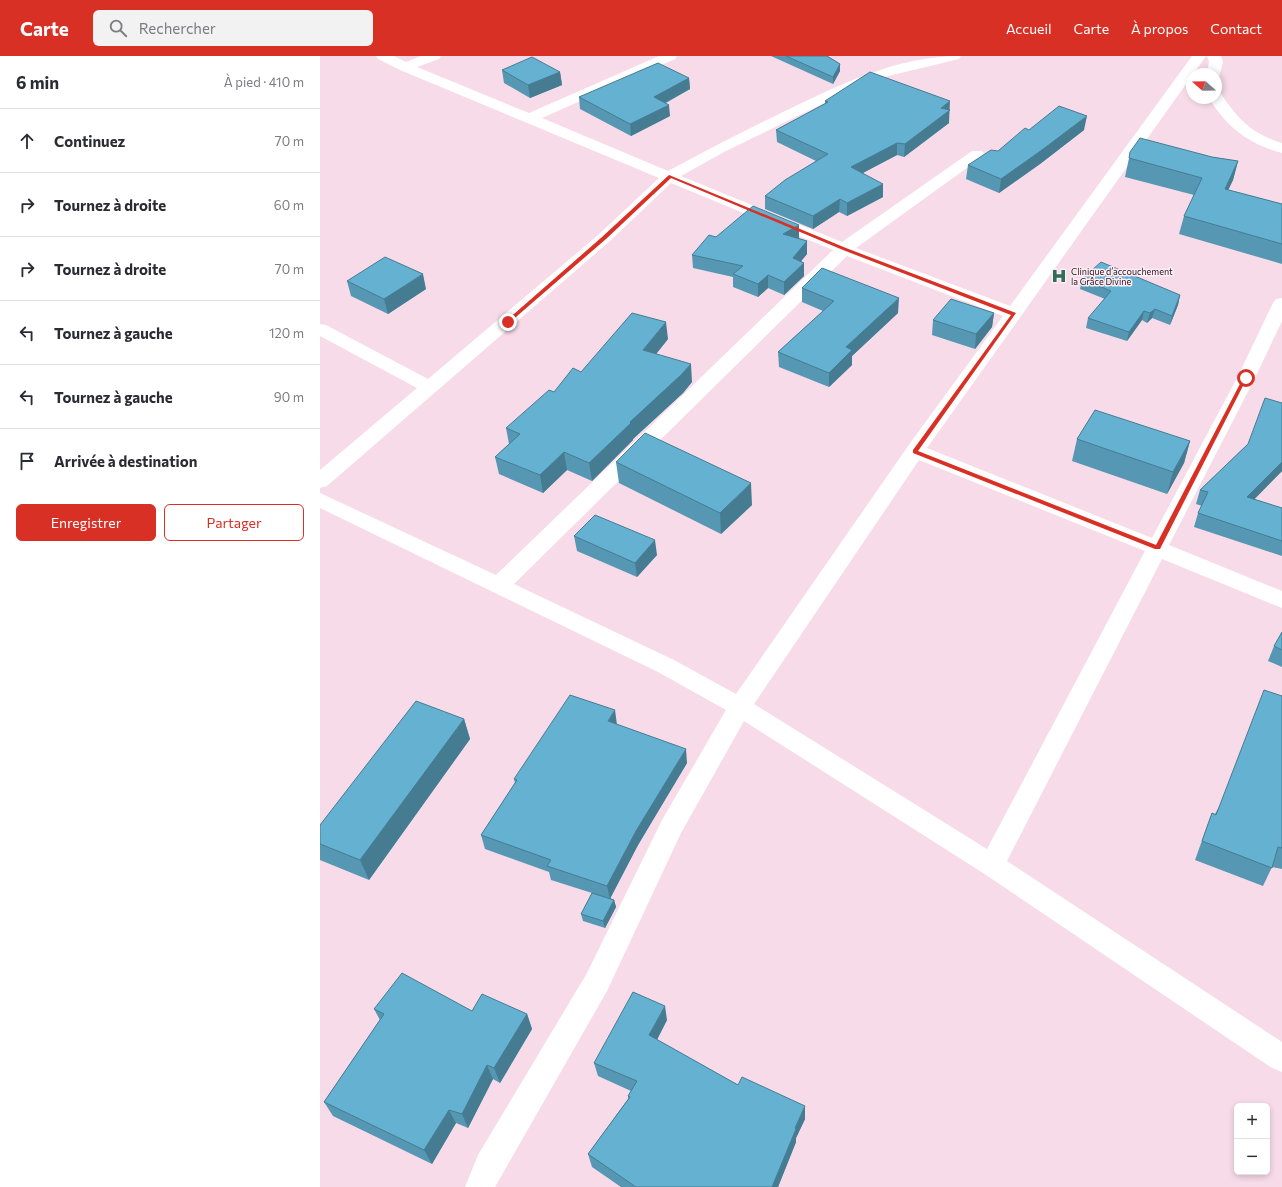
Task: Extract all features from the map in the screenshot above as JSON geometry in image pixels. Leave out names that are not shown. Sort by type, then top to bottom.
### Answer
[{"type":"street","points":[[383,56],[404,67],[528,119],[670,176],[844,249],[1014,314]]},
{"type":"street","points":[[404,67],[434,56]]},
{"type":"street","points":[[528,119],[670,56]]},
{"type":"street","points":[[320,481],[604,238],[670,176],[719,149],[852,84],[875,75],[931,58],[954,56]]},
{"type":"street","points":[[480,1187],[489,1166],[597,982],[671,827],[740,707],[915,451],[1199,56]]},
{"type":"street","points":[[1214,56],[1216,62],[1215,68]]},
{"type":"street","points":[[1220,104],[1222,108],[1257,139],[1282,148]]},
{"type":"street","points":[[498,586],[844,249],[977,154]]},
{"type":"street","points":[[992,865],[1246,378],[1282,303]]},
{"type":"street","points":[[320,330],[430,387]]},
{"type":"street","points":[[915,451],[1282,600]]},
{"type":"street","points":[[320,500],[666,666],[740,707],[992,865],[1282,1058]]},
{"type":"building","points":[[786,56],[827,56],[840,64],[833,77]]},
{"type":"building","points":[[532,57],[560,72],[528,85],[502,70]]},
{"type":"building","points":[[658,63],[689,78],[654,97],[669,105],[630,124],[579,97]]},
{"type":"building","points":[[870,72],[950,101],[941,108],[950,110],[905,144],[897,143],[851,167],[883,184],[847,203],[840,199],[813,216],[765,196],[785,180],[828,154],[776,130],[828,102],[825,101]]},
{"type":"building","points":[[1059,106],[1087,116],[1001,179],[968,165],[991,150],[998,151],[1025,128],[1029,130]]},
{"type":"building","points":[[1140,138],[1212,157],[1238,161],[1225,189],[1282,204],[1282,244],[1184,216],[1202,178],[1129,158],[1130,152]]},
{"type":"building","points":[[753,206],[799,225],[783,234],[807,241],[793,258],[804,263],[784,282],[768,275],[758,284],[733,274],[743,266],[692,255],[709,235],[716,237]]},
{"type":"building","points":[[385,257],[423,274],[384,299],[347,281]]},
{"type":"building","points":[[1101,262],[1180,295],[1172,316],[1155,309],[1150,313],[1144,311],[1129,332],[1088,318],[1111,291],[1082,279]]},
{"type":"building","points":[[822,268],[899,298],[846,347],[852,350],[829,373],[778,352],[834,301],[802,288]]},
{"type":"building","points":[[951,299],[994,313],[976,334],[933,320]]},
{"type":"building","points":[[632,313],[666,322],[643,350],[691,364],[681,375],[630,422],[631,423],[589,463],[564,452],[540,475],[495,457],[520,434],[506,428],[549,390],[554,392],[573,368],[581,372]]},
{"type":"building","points":[[1265,398],[1282,403],[1282,462],[1247,497],[1282,508],[1282,541],[1198,513],[1208,492],[1200,490],[1248,444]]},
{"type":"building","points":[[1095,410],[1190,441],[1173,472],[1077,439]]},
{"type":"building","points":[[645,433],[751,483],[720,513],[616,462]]},
{"type":"building","points":[[595,515],[655,540],[635,563],[574,536]]},
{"type":"building","points":[[1282,632],[1282,650],[1274,646]]},
{"type":"building","points":[[1264,690],[1282,696],[1282,848],[1278,847],[1272,868],[1202,841],[1212,813],[1216,815]]},
{"type":"building","points":[[570,695],[615,710],[608,721],[686,749],[636,831],[607,886],[547,866],[551,860],[481,835],[517,780],[514,779]]},
{"type":"building","points":[[416,701],[464,719],[360,860],[320,844],[320,825]]},
{"type":"building","points":[[592,893],[614,900],[603,921],[581,914]]},
{"type":"building","points":[[402,973],[472,1011],[482,994],[527,1014],[494,1068],[487,1065],[462,1114],[449,1110],[424,1150],[324,1102],[384,1014],[374,1009]]},
{"type":"building","points":[[633,992],[665,1006],[649,1035],[738,1085],[742,1077],[805,1106],[772,1187],[636,1187],[588,1154],[630,1097],[628,1096],[637,1081],[594,1063]]},
{"type":"place","name":"Clinique d’accouchement la Grâce Divine","points":[[1059,276]]},
{"type":"route","points":[[508,322],[604,238],[670,176],[844,249],[1014,314],[915,451],[1157,548],[1246,378]]}]
